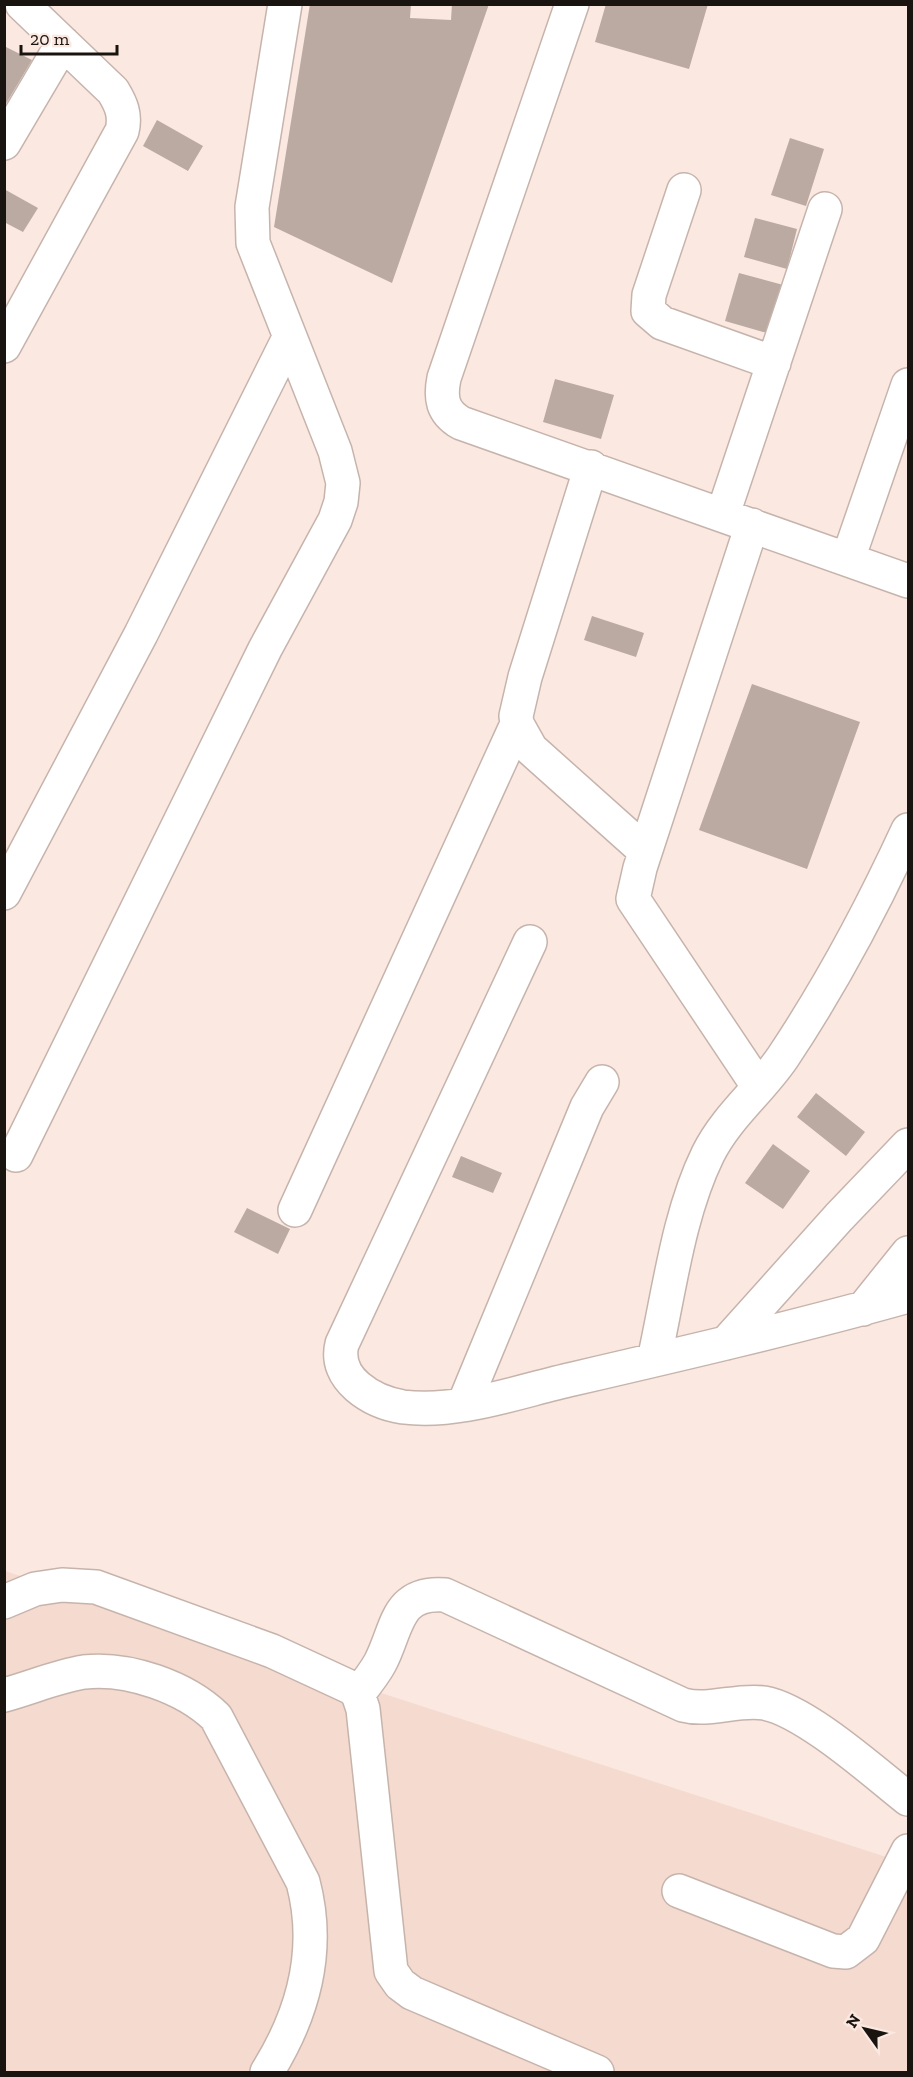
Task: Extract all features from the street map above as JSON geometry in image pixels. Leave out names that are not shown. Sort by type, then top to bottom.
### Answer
[{"type":"street","points":[[4,346],[122,130],[124,122],[121,103],[113,91],[22,4]]},
{"type":"street","points":[[16,1155],[265,649],[326,539],[342,502],[343,483],[335,451],[256,255],[252,232],[252,207],[285,4]]},
{"type":"street","points":[[572,4],[444,378],[442,400],[448,414],[461,423],[909,581]]},
{"type":"street","points":[[4,143],[63,43]]},
{"type":"street","points":[[684,190],[648,296],[648,311],[662,323],[774,363]]},
{"type":"street","points":[[758,1086],[633,899],[737,520],[774,363],[825,209]]},
{"type":"street","points":[[4,893],[146,623],[289,338]]},
{"type":"street","points":[[848,559],[909,385]]},
{"type":"street","points":[[591,467],[525,677],[516,716],[517,724],[531,749],[645,851]]},
{"type":"street","points":[[295,1210],[517,724]]},
{"type":"street","points":[[654,1360],[689,1201],[708,1154],[722,1131],[776,1066],[822,996],[878,895],[909,830]]},
{"type":"street","points":[[530,942],[339,1354],[341,1365],[351,1381],[379,1400],[402,1407],[464,1404],[726,1343],[909,1296]]},
{"type":"street","points":[[464,1404],[587,1107],[602,1082]]},
{"type":"street","points":[[726,1343],[839,1217],[909,1145]]},
{"type":"street","points":[[863,1309],[909,1252]]},
{"type":"street","points":[[4,1602],[35,1589],[62,1585],[96,1587],[272,1651],[358,1694],[363,1709],[391,1971],[400,1984],[412,1993],[597,2073]]},
{"type":"street","points":[[358,1694],[381,1661],[398,1619],[408,1604],[421,1596],[445,1595],[683,1705],[699,1709],[733,1704],[765,1703],[781,1710],[822,1732],[909,1799]]},
{"type":"street","points":[[4,1695],[84,1672],[118,1672],[183,1694],[202,1704],[216,1717],[303,1882],[309,1905],[312,1932],[309,1960],[296,2016],[267,2073]]},
{"type":"street","points":[[679,1891],[833,1952],[846,1952],[862,1939],[909,1851]]},
{"type":"shaded area","points":[[5,1571],[908,1864],[908,2072],[5,2072]]},
{"type":"building","points":[[310,4],[411,4],[410,18],[451,20],[452,4],[489,4],[392,283],[274,227]]},
{"type":"building","points":[[606,4],[708,4],[689,69],[595,42]]},
{"type":"building","points":[[4,46],[32,60],[4,107]]},
{"type":"building","points":[[157,120],[203,146],[188,171],[143,146]]},
{"type":"building","points":[[790,138],[824,149],[806,206],[771,195]]},
{"type":"building","points":[[4,189],[38,208],[23,232],[4,222]]},
{"type":"building","points":[[755,218],[797,229],[787,269],[744,257]]},
{"type":"building","points":[[739,273],[787,286],[774,335],[725,321]]},
{"type":"building","points":[[555,379],[614,395],[601,439],[543,422]]},
{"type":"building","points":[[592,616],[644,633],[636,657],[584,640]]},
{"type":"building","points":[[752,684],[860,722],[807,869],[699,830]]},
{"type":"building","points":[[816,1093],[865,1132],[846,1156],[797,1117]]},
{"type":"building","points":[[773,1144],[810,1171],[783,1209],[745,1183]]},
{"type":"building","points":[[461,1156],[502,1173],[493,1193],[452,1177]]},
{"type":"building","points":[[247,1208],[290,1229],[278,1254],[234,1232]]}]
